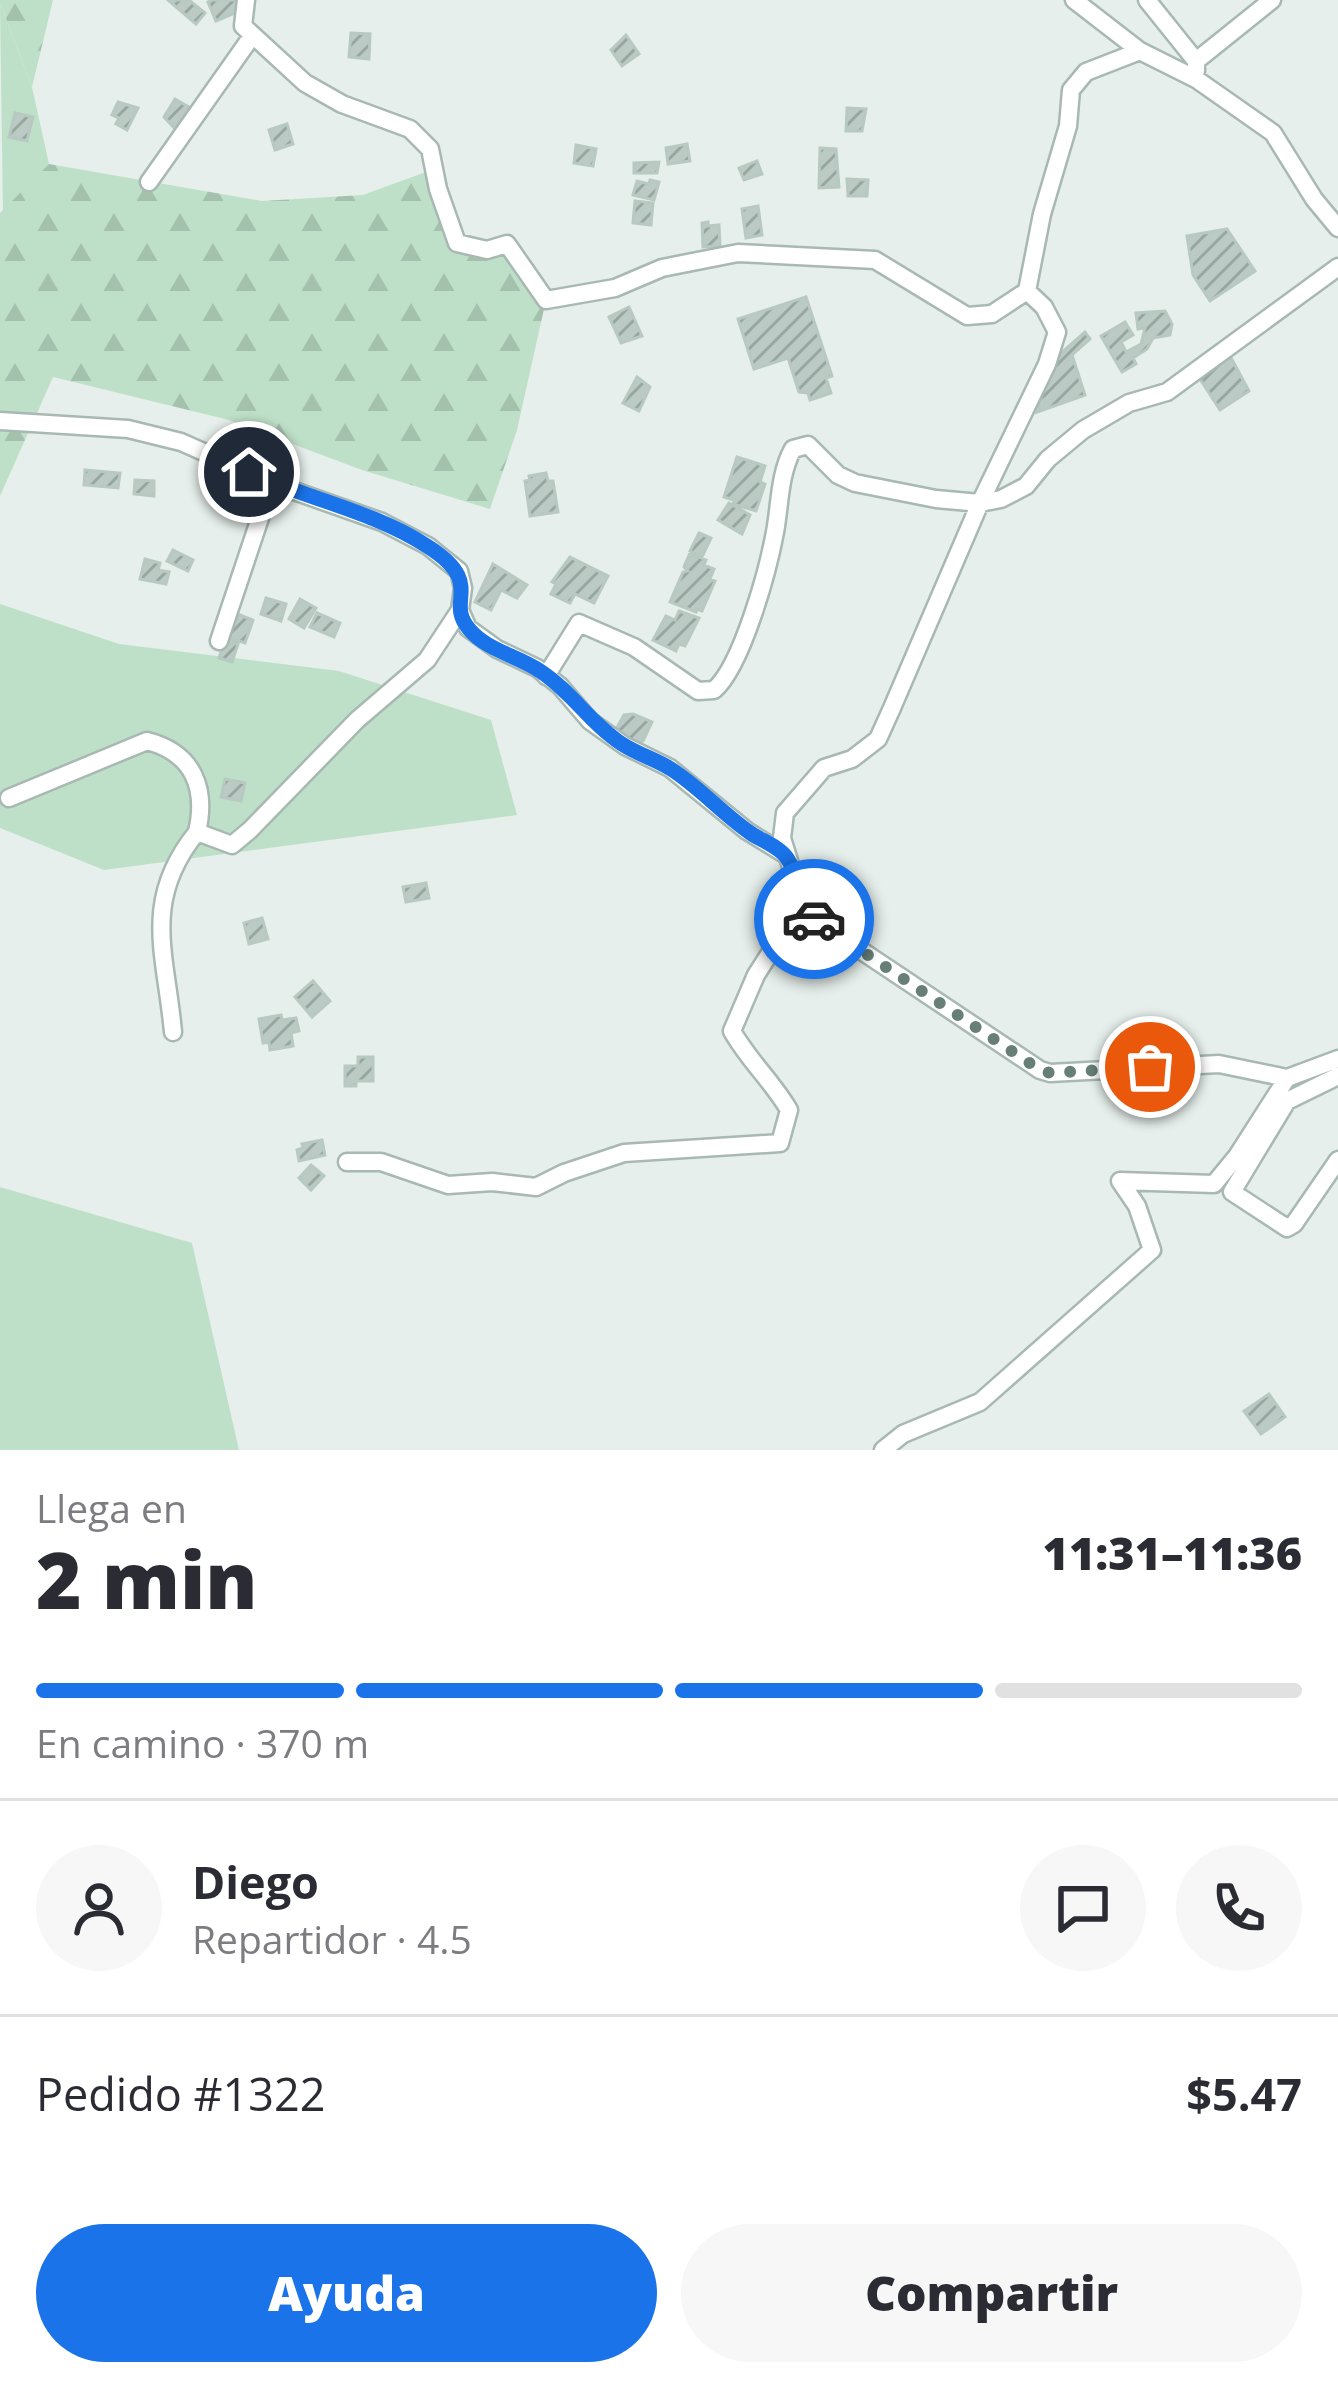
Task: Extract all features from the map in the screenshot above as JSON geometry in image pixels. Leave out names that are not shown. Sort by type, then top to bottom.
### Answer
[{"type":"street","points":[[247,0],[243,26],[305,82],[342,104],[410,129],[430,149],[457,243],[487,250],[507,244],[546,300],[615,288],[662,268],[738,253],[875,260],[967,316],[992,314],[1027,291],[1042,214],[1068,126],[1070,90],[1086,72],[1140,51]]},
{"type":"street","points":[[1074,0],[1140,51],[1196,70]]},
{"type":"street","points":[[1196,70],[1272,0]]},
{"type":"street","points":[[1150,1],[1196,70],[1273,133],[1338,228]]},
{"type":"street","points":[[149,182],[252,36]]},
{"type":"street","points":[[546,676],[579,623],[634,647],[698,692],[722,683],[775,536],[793,449],[805,444],[838,475],[855,482],[980,503],[1001,499],[1026,486],[1048,459],[1083,430],[1130,403],[1167,392],[1338,267]]},
{"type":"street","points":[[346,1162],[381,1162],[448,1185],[492,1182],[536,1187],[624,1153],[780,1143],[788,1110],[774,1084],[750,1062],[732,1031],[756,975],[802,902],[782,838],[785,813],[824,768],[852,759],[878,739],[980,503],[1047,364],[1057,332],[1044,308],[1027,291]]},
{"type":"street","points":[[0,422],[128,429],[181,442],[382,522],[428,546],[459,571],[464,588],[460,610],[427,660],[356,720],[229,846],[197,832]]},
{"type":"street","points":[[219,641],[272,482]]},
{"type":"street","points":[[460,610],[468,628],[546,676],[590,722],[670,768],[747,831],[786,855]]},
{"type":"street","points":[[9,798],[147,741],[173,752],[200,784],[203,796],[197,832],[165,893],[158,922],[172,1033]]},
{"type":"street","points":[[799,909],[1040,1070],[1059,1073],[1219,1064],[1287,1078],[1338,1059]]},
{"type":"street","points":[[1338,1076],[1288,1101],[1232,1192],[1287,1228],[1338,1160]]},
{"type":"street","points":[[883,1450],[903,1434],[980,1402],[1152,1250],[1137,1206],[1120,1181],[1214,1184],[1238,1156],[1287,1078]]},
{"type":"green space","points":[[53,0],[32,87],[0,3]]},
{"type":"green space","points":[[0,3],[32,87],[49,164],[3,215]]},
{"type":"green space","points":[[49,164],[262,201],[363,195],[434,169],[457,243],[507,244],[546,300],[517,430],[490,509],[362,470],[229,420],[53,377],[0,496],[0,213]]},
{"type":"green space","points":[[0,604],[119,644],[339,671],[491,720],[517,815],[104,870],[0,828]]},
{"type":"green space","points":[[0,1187],[192,1243],[239,1450],[0,1450]]},
{"type":"building","points":[[168,0],[189,0],[205,13],[196,24]]},
{"type":"building","points":[[237,0],[242,10],[216,21],[208,2]]},
{"type":"building","points":[[351,33],[370,34],[369,59],[349,57]]},
{"type":"building","points":[[626,35],[639,54],[622,66],[611,50]]},
{"type":"building","points":[[175,99],[194,110],[179,133],[164,117]]},
{"type":"building","points":[[118,102],[138,108],[127,130],[112,115]]},
{"type":"building","points":[[847,108],[866,109],[862,131],[846,131]]},
{"type":"building","points":[[15,113],[33,117],[27,141],[9,137]]},
{"type":"building","points":[[287,124],[293,144],[275,150],[269,130]]},
{"type":"building","points":[[687,144],[690,161],[668,164],[666,148]]},
{"type":"building","points":[[576,145],[596,149],[593,166],[574,163]]},
{"type":"building","points":[[820,148],[836,149],[839,187],[819,188]]},
{"type":"building","points":[[757,161],[762,174],[744,180],[739,168]]},
{"type":"building","points":[[659,162],[657,173],[634,173],[634,163]]},
{"type":"building","points":[[847,179],[868,180],[867,196],[848,196]]},
{"type":"building","points":[[650,180],[659,182],[654,200],[633,195],[637,181],[649,184]]},
{"type":"building","points":[[635,201],[653,203],[651,225],[633,223]]},
{"type":"building","points":[[758,206],[762,235],[746,238],[742,209]]},
{"type":"building","points":[[702,223],[708,226],[719,225],[720,246],[703,247]]},
{"type":"building","points":[[1227,229],[1255,271],[1210,301],[1193,275],[1187,236]]},
{"type":"building","points":[[806,297],[832,376],[826,378],[831,393],[810,400],[808,393],[799,392],[788,358],[754,369],[738,319]]},
{"type":"building","points":[[629,307],[642,336],[621,343],[609,317]]},
{"type":"building","points":[[1165,311],[1172,324],[1170,335],[1153,338],[1133,358],[1136,364],[1122,372],[1101,336],[1125,322],[1133,335],[1121,342],[1126,352],[1141,344],[1145,328],[1138,329],[1136,313]]},
{"type":"building","points":[[1085,332],[1090,339],[1072,355],[1085,395],[1037,412],[1052,361]]},
{"type":"building","points":[[1229,354],[1249,391],[1220,410],[1198,376]]},
{"type":"building","points":[[637,377],[650,387],[639,411],[623,403]]},
{"type":"building","points":[[737,457],[765,466],[756,511],[724,497]]},
{"type":"building","points":[[85,470],[120,473],[118,488],[84,485]]},
{"type":"building","points":[[546,473],[548,481],[553,481],[558,512],[530,516],[525,481]]},
{"type":"building","points":[[135,480],[154,481],[154,496],[134,494]]},
{"type":"building","points":[[729,503],[750,515],[742,534],[718,520]]},
{"type":"building","points":[[699,533],[711,538],[702,557],[690,551]]},
{"type":"building","points":[[173,550],[193,560],[188,571],[167,561]]},
{"type":"building","points":[[690,553],[714,569],[710,579],[715,581],[702,611],[696,612],[670,602],[683,572],[688,571],[684,567]]},
{"type":"building","points":[[570,557],[608,576],[594,603],[575,594],[570,603],[551,594],[556,584],[552,582]]},
{"type":"building","points":[[145,559],[160,563],[158,570],[169,572],[166,584],[140,579]]},
{"type":"building","points":[[493,564],[527,585],[517,598],[501,590],[491,610],[475,602]]},
{"type":"building","points":[[266,598],[286,604],[281,621],[261,614]]},
{"type":"building","points":[[300,599],[316,608],[304,628],[289,619]]},
{"type":"building","points":[[679,611],[699,618],[685,646],[679,644],[676,651],[653,640],[666,616],[675,620]]},
{"type":"building","points":[[235,613],[253,620],[245,643],[226,637]]},
{"type":"building","points":[[317,613],[340,623],[334,637],[310,627]]},
{"type":"building","points":[[225,639],[238,644],[232,662],[219,658]]},
{"type":"building","points":[[624,715],[652,722],[643,741],[635,746],[614,733]]},
{"type":"building","points":[[225,779],[245,783],[241,801],[221,797]]},
{"type":"building","points":[[426,883],[429,898],[406,902],[403,887]]},
{"type":"building","points":[[262,918],[268,939],[249,944],[244,923]]},
{"type":"building","points":[[313,981],[330,1001],[312,1017],[295,997]]},
{"type":"building","points":[[281,1015],[282,1020],[296,1018],[299,1031],[291,1033],[293,1046],[270,1050],[269,1042],[263,1043],[259,1019]]},
{"type":"building","points":[[358,1057],[373,1057],[373,1081],[345,1086],[345,1066],[358,1066]]},
{"type":"building","points":[[322,1140],[325,1155],[299,1161],[297,1150],[302,1144]]},
{"type":"building","points":[[311,1165],[324,1176],[311,1190],[299,1178]]},
{"type":"building","points":[[1269,1394],[1285,1417],[1261,1434],[1244,1411]]},
{"type":"way so far","points":[[814,919],[1040,1070],[1150,1067]]},
{"type":"route","points":[[249,472],[382,522],[428,546],[459,571],[464,588],[460,610],[468,628],[497,649],[537,668],[560,686],[590,722],[670,768],[747,831],[786,855],[799,884],[799,909],[814,919]]}]
